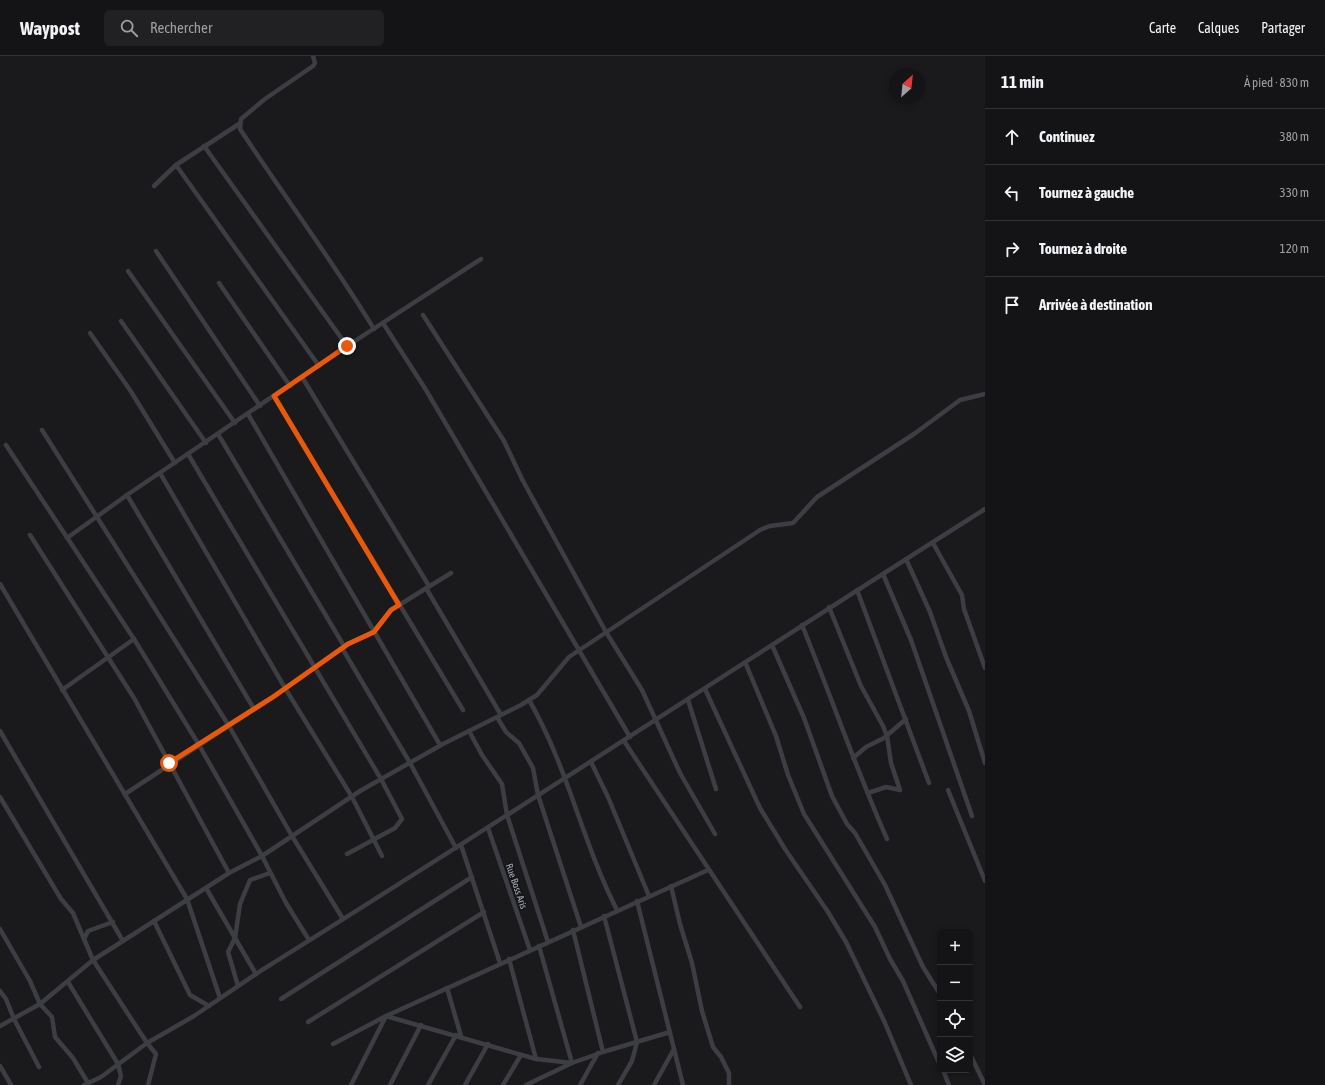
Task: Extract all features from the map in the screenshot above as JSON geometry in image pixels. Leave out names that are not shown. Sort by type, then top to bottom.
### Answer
[{"type":"street","points":[[154,186],[176,165],[239,124],[241,120],[266,99],[313,66],[315,63],[315,57]]},
{"type":"street","points":[[239,124],[240,129],[284,196],[336,268],[374,329]]},
{"type":"street","points":[[204,146],[347,346]]},
{"type":"street","points":[[176,165],[319,366]]},
{"type":"street","points":[[156,251],[260,406]]},
{"type":"street","points":[[67,538],[127,495],[206,443],[347,346],[481,259]]},
{"type":"street","points":[[128,271],[235,423]]},
{"type":"street","points":[[219,283],[290,386]]},
{"type":"street","points":[[423,315],[504,441],[523,482],[606,632],[642,690],[680,773],[715,834]]},
{"type":"street","points":[[121,321],[206,443]]},
{"type":"street","points":[[383,323],[426,390],[578,651],[630,737]]},
{"type":"street","points":[[90,333],[130,390],[175,463]]},
{"type":"street","points":[[302,377],[428,587],[499,716],[506,732],[519,743],[533,768],[538,795],[581,926]]},
{"type":"street","points":[[0,1026],[40,1004],[93,960],[229,873],[262,856],[352,796],[440,745],[529,700],[546,685],[569,657],[606,632],[760,530],[770,526],[793,523],[816,497],[914,434],[960,400],[985,394]]},
{"type":"street","points":[[274,396],[462,710]]},
{"type":"street","points":[[248,414],[440,745]]},
{"type":"street","points":[[42,430],[229,726],[292,836],[343,919]]},
{"type":"street","points":[[218,434],[410,763],[456,848]]},
{"type":"street","points":[[6,445],[134,639],[199,745],[262,856],[286,903],[309,940]]},
{"type":"street","points":[[188,454],[381,779],[402,819],[395,828],[346,854]]},
{"type":"street","points":[[160,473],[285,688],[352,796],[382,856]]},
{"type":"street","points":[[127,495],[254,709]]},
{"type":"street","points":[[0,929],[30,981],[40,1004],[52,1017],[55,1038],[73,1058],[86,1084],[101,1077],[147,1043],[208,1006],[309,940],[488,828],[706,689],[829,607],[985,509]]},
{"type":"street","points":[[30,535],[134,698],[229,873]]},
{"type":"street","points":[[933,542],[962,595],[964,609],[985,668]]},
{"type":"street","points":[[906,559],[930,612],[946,657],[969,711],[985,763]]},
{"type":"street","points":[[125,794],[169,763],[229,726],[343,647],[374,632],[391,610],[451,573]]},
{"type":"street","points":[[883,574],[911,640],[972,816]]},
{"type":"street","points":[[0,584],[187,900],[220,998]]},
{"type":"street","points":[[857,590],[929,783]]},
{"type":"street","points":[[829,607],[861,686],[887,736],[891,763],[900,790],[886,787],[868,793]]},
{"type":"street","points":[[802,625],[828,689],[853,758],[888,839]]},
{"type":"street","points":[[62,690],[134,639]]},
{"type":"street","points":[[772,645],[804,718],[832,796],[847,824],[855,833],[885,884],[909,938],[937,989]]},
{"type":"street","points":[[745,662],[776,736],[788,775],[804,814],[875,927],[890,959],[903,981],[937,1058]]},
{"type":"street","points":[[706,689],[760,808],[785,850],[846,942],[885,1023],[911,1085]]},
{"type":"street","points":[[529,700],[545,728],[566,778],[602,880],[617,910]]},
{"type":"street","points":[[688,700],[716,789]]},
{"type":"street","points":[[853,758],[866,747],[887,736],[906,720]]},
{"type":"street","points":[[0,731],[123,941]]},
{"type":"street","points":[[469,731],[482,755],[502,784],[507,815],[548,942]]},
{"type":"street","points":[[624,741],[708,870],[800,1006]]},
{"type":"street","points":[[590,762],[608,797],[649,896]]},
{"type":"street","points":[[948,790],[985,881]]},
{"type":"street","points":[[0,797],[61,899],[73,913],[93,960],[147,1043],[156,1054],[148,1085]]},
{"type":"street","name":"Rue Boss Aris","points":[[488,828],[530,950]]},
{"type":"street","points":[[461,845],[500,964]]},
{"type":"street","points":[[333,1044],[386,1016],[581,926],[708,870]]},
{"type":"street","points":[[238,986],[228,952],[235,938],[240,904],[250,880],[270,873]]},
{"type":"street","points":[[281,999],[472,877]]},
{"type":"street","points":[[671,886],[680,924],[692,963],[702,1012],[713,1047],[721,1057],[729,1073],[729,1085]]},
{"type":"street","points":[[206,888],[256,974]]},
{"type":"street","points":[[637,901],[683,1085]]},
{"type":"street","points":[[308,1022],[484,912]]},
{"type":"street","points":[[604,916],[638,1042],[632,1062],[618,1085]]},
{"type":"street","points":[[154,921],[190,995],[208,1006]]},
{"type":"street","points":[[84,940],[88,931],[113,922]]},
{"type":"street","points":[[573,930],[600,1052],[580,1085]]},
{"type":"street","points":[[539,946],[572,1063]]},
{"type":"street","points":[[510,959],[536,1059]]},
{"type":"street","points":[[68,982],[118,1064],[121,1076],[118,1085]]},
{"type":"street","points":[[428,1085],[458,1035],[447,988]]},
{"type":"street","points":[[0,991],[6,999],[14,1019],[39,1067]]},
{"type":"street","points":[[386,1016],[458,1035],[536,1059],[572,1063]]},
{"type":"street","points":[[352,1085],[386,1016]]},
{"type":"street","points":[[390,1085],[422,1025]]},
{"type":"street","points":[[526,1085],[545,1078],[572,1063],[600,1052],[670,1032]]},
{"type":"street","points":[[465,1085],[488,1044]]},
{"type":"street","points":[[654,1085],[674,1048]]},
{"type":"street","points":[[503,1085],[522,1055]]},
{"type":"street","points":[[973,1060],[985,1085]]},
{"type":"street","points":[[0,1066],[12,1085]]},
{"type":"street","points":[[943,1073],[949,1085]]},
{"type":"route","points":[[169,763],[273,697],[348,644],[374,632],[391,610],[399,605],[274,396],[347,346]]}]
